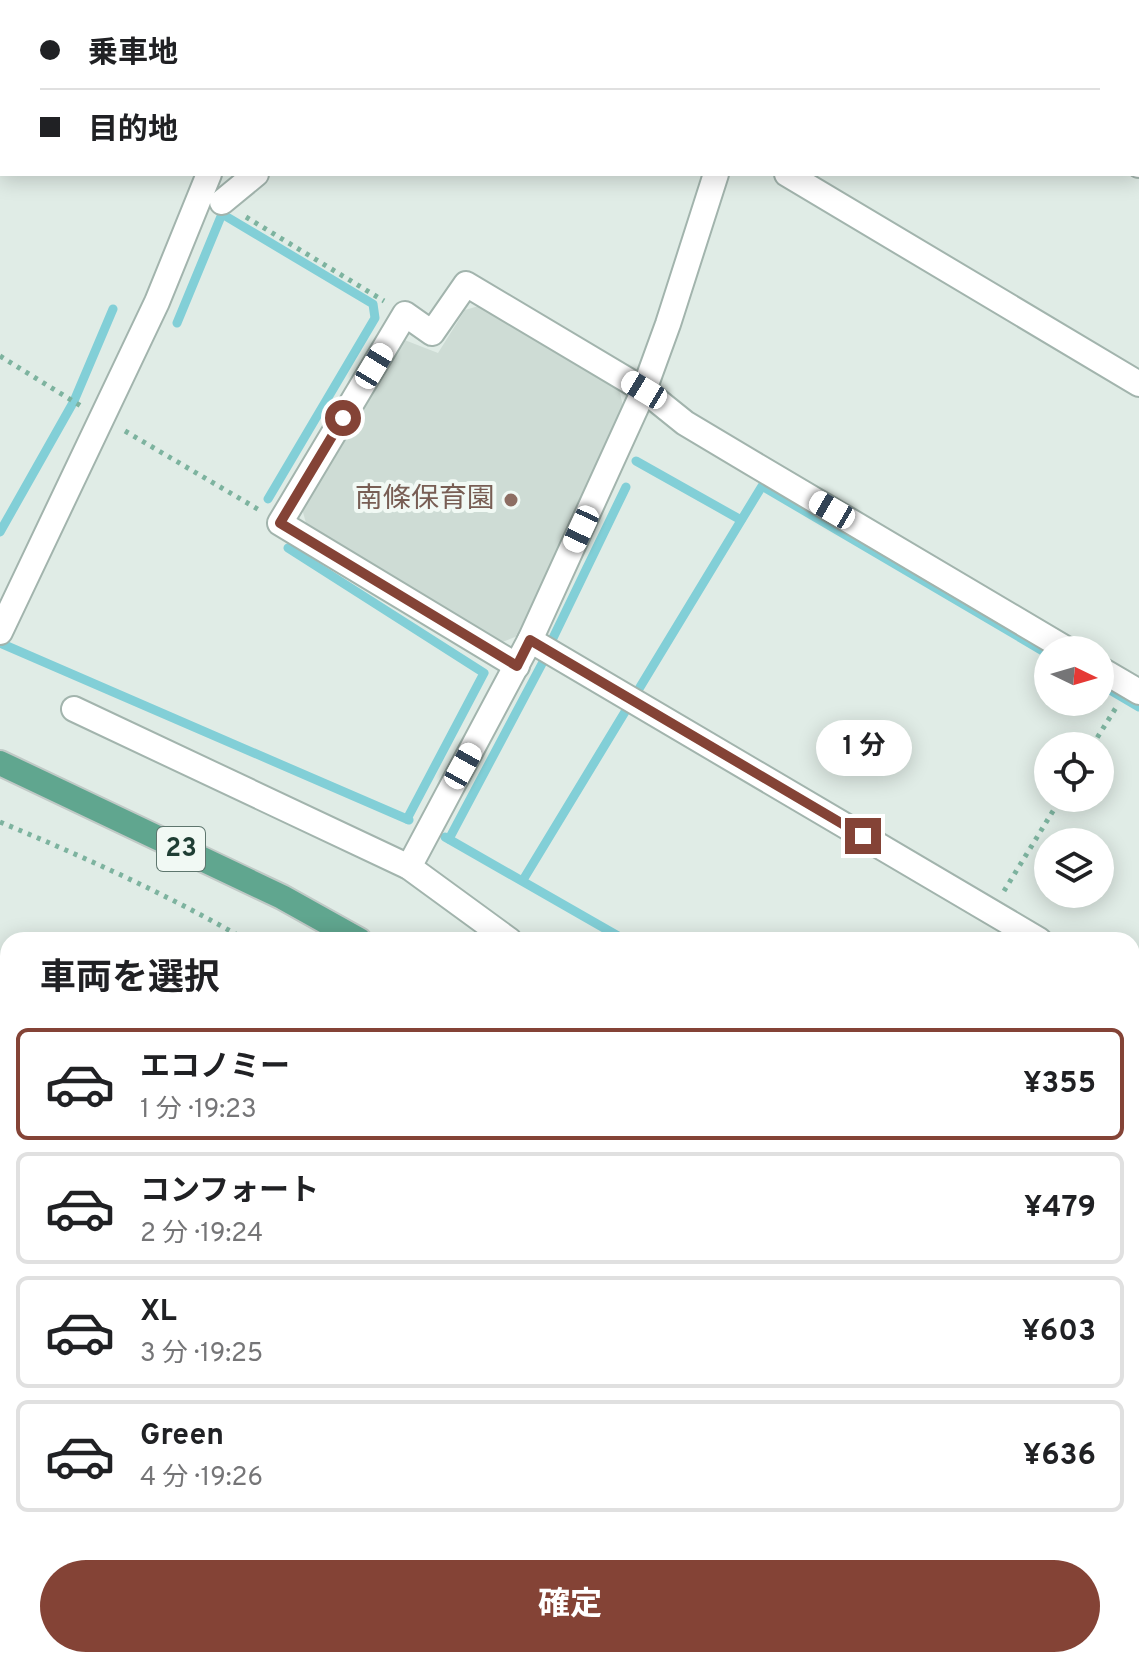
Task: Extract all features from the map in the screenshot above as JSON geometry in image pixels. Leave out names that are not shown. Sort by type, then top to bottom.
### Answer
[{"type":"main road","name":"23","points":[[0,763],[282,897],[345,932]]},
{"type":"street","points":[[0,632],[157,302],[208,176]]},
{"type":"street","points":[[222,202],[254,176]]},
{"type":"street","points":[[409,867],[530,640],[644,390],[715,176]]},
{"type":"street","points":[[790,176],[1139,384]]},
{"type":"street","points":[[517,666],[280,523],[405,314],[432,333],[466,284],[644,390],[698,431],[1044,636]]},
{"type":"street","points":[[530,640],[1026,932]]},
{"type":"street","points":[[1114,674],[1135,682]]},
{"type":"street","points":[[74,709],[409,867],[498,932]]},
{"type":"path","points":[[222,202],[405,314]]},
{"type":"path","points":[[0,356],[280,523]]},
{"type":"path","points":[[1101,732],[1135,682]]},
{"type":"path","points":[[992,912],[1053,812]]},
{"type":"path","points":[[0,822],[79,855],[202,914],[232,932]]},
{"type":"shaded area","points":[[482,305],[619,389],[623,406],[520,635],[500,643],[306,523],[301,505],[402,339],[438,353],[465,310]]},
{"type":"waterway","points":[[177,323],[222,214],[373,304],[375,318],[268,499]]},
{"type":"waterway","points":[[0,532],[74,401],[113,309]]},
{"type":"waterway","points":[[636,461],[741,520]]},
{"type":"waterway","points":[[523,880],[762,486],[1034,646]]},
{"type":"waterway","points":[[553,638],[626,487]]},
{"type":"waterway","points":[[288,548],[484,673],[407,819]]},
{"type":"waterway","points":[[0,643],[409,820]]},
{"type":"waterway","points":[[449,839],[544,660]]},
{"type":"waterway","points":[[1114,692],[1139,707]]},
{"type":"waterway","points":[[445,837],[611,932]]},
{"type":"place","name":"南條保育園","points":[[511,500]]},
{"type":"route","points":[[343,418],[280,523],[517,666],[530,640],[863,836]]}]
